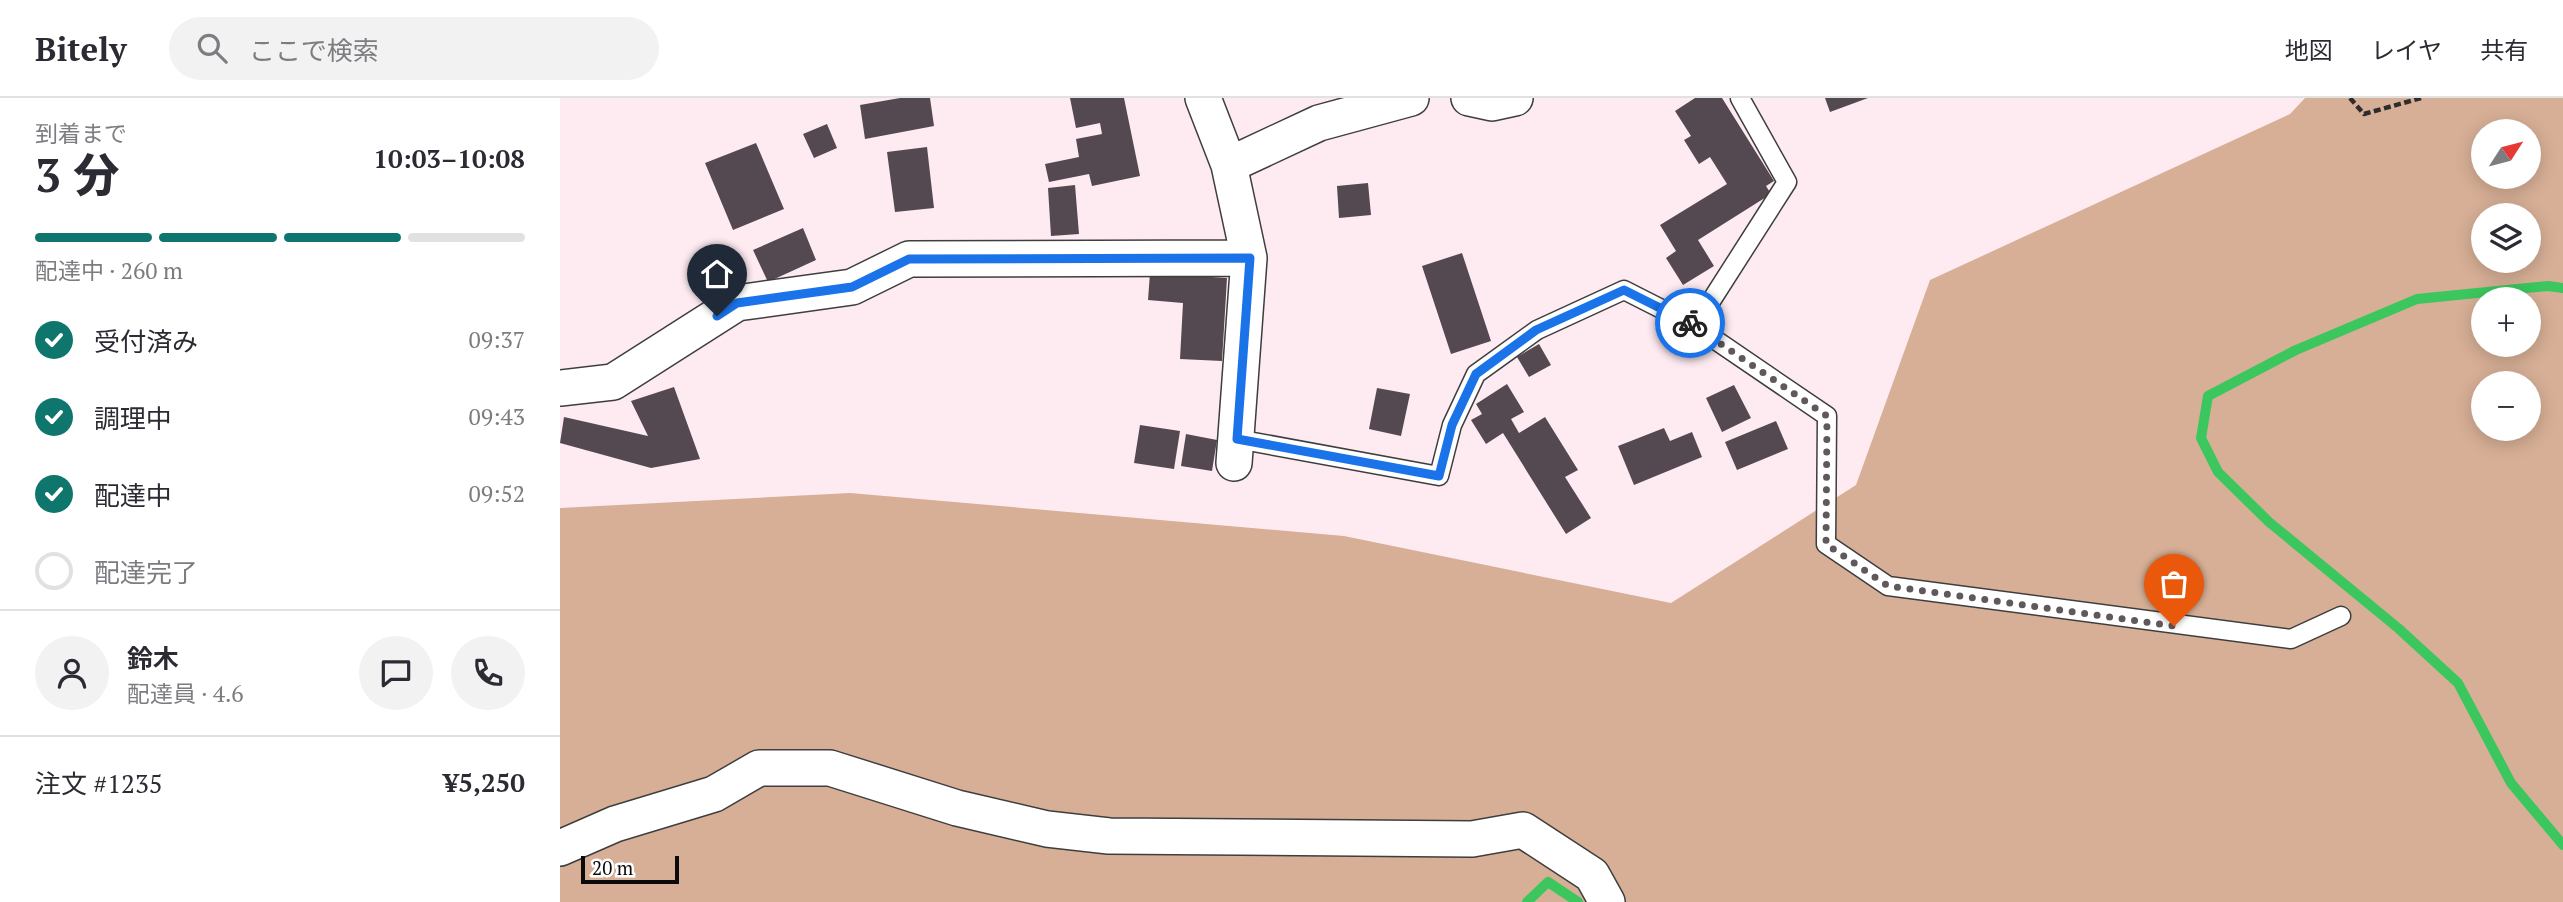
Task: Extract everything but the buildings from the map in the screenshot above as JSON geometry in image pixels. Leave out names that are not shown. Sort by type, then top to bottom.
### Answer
[{"type":"street","points":[[1203,98],[1229,165],[1250,258],[1235,451]]},
{"type":"street","points":[[1229,165],[1319,123],[1411,98]]},
{"type":"street","points":[[1469,98],[1492,103],[1515,98]]},
{"type":"street","points":[[560,388],[613,382],[737,303],[852,287],[909,259],[1250,258]]},
{"type":"street","points":[[560,848],[615,824],[714,794],[759,768],[830,768],[970,811],[1047,829],[1108,836],[1472,839],[1522,830],[1592,875],[1607,902]]},
{"type":"lane","points":[[1695,326],[1787,182],[1740,98]]},
{"type":"lane","points":[[1235,451],[1439,476],[1452,425],[1476,374],[1536,330],[1624,290],[1695,326],[1827,416],[1826,544],[1888,586],[2291,639],[2341,616]]},
{"type":"path","points":[[2350,98],[2364,114],[2421,98]]},
{"type":"shaded area","points":[[2305,98],[2563,98],[2563,902],[560,902],[560,508],[850,493],[1344,536],[1671,603],[1856,485],[1930,280],[2290,114]]},
{"type":"waterway","points":[[2563,288],[2548,286],[2417,299],[2296,350],[2208,396],[2201,438],[2218,472],[2269,522],[2398,628],[2458,683],[2511,783],[2563,845]]},
{"type":"waterway","points":[[1527,902],[1548,882],[1578,902]]},
{"type":"way so far","points":[[1690,323],[1827,416],[1826,544],[1888,586],[2174,626]]},
{"type":"route","points":[[717,316],[737,303],[852,287],[909,259],[1250,258],[1237,439],[1439,476],[1452,425],[1476,374],[1536,330],[1624,290],[1690,323]]}]
